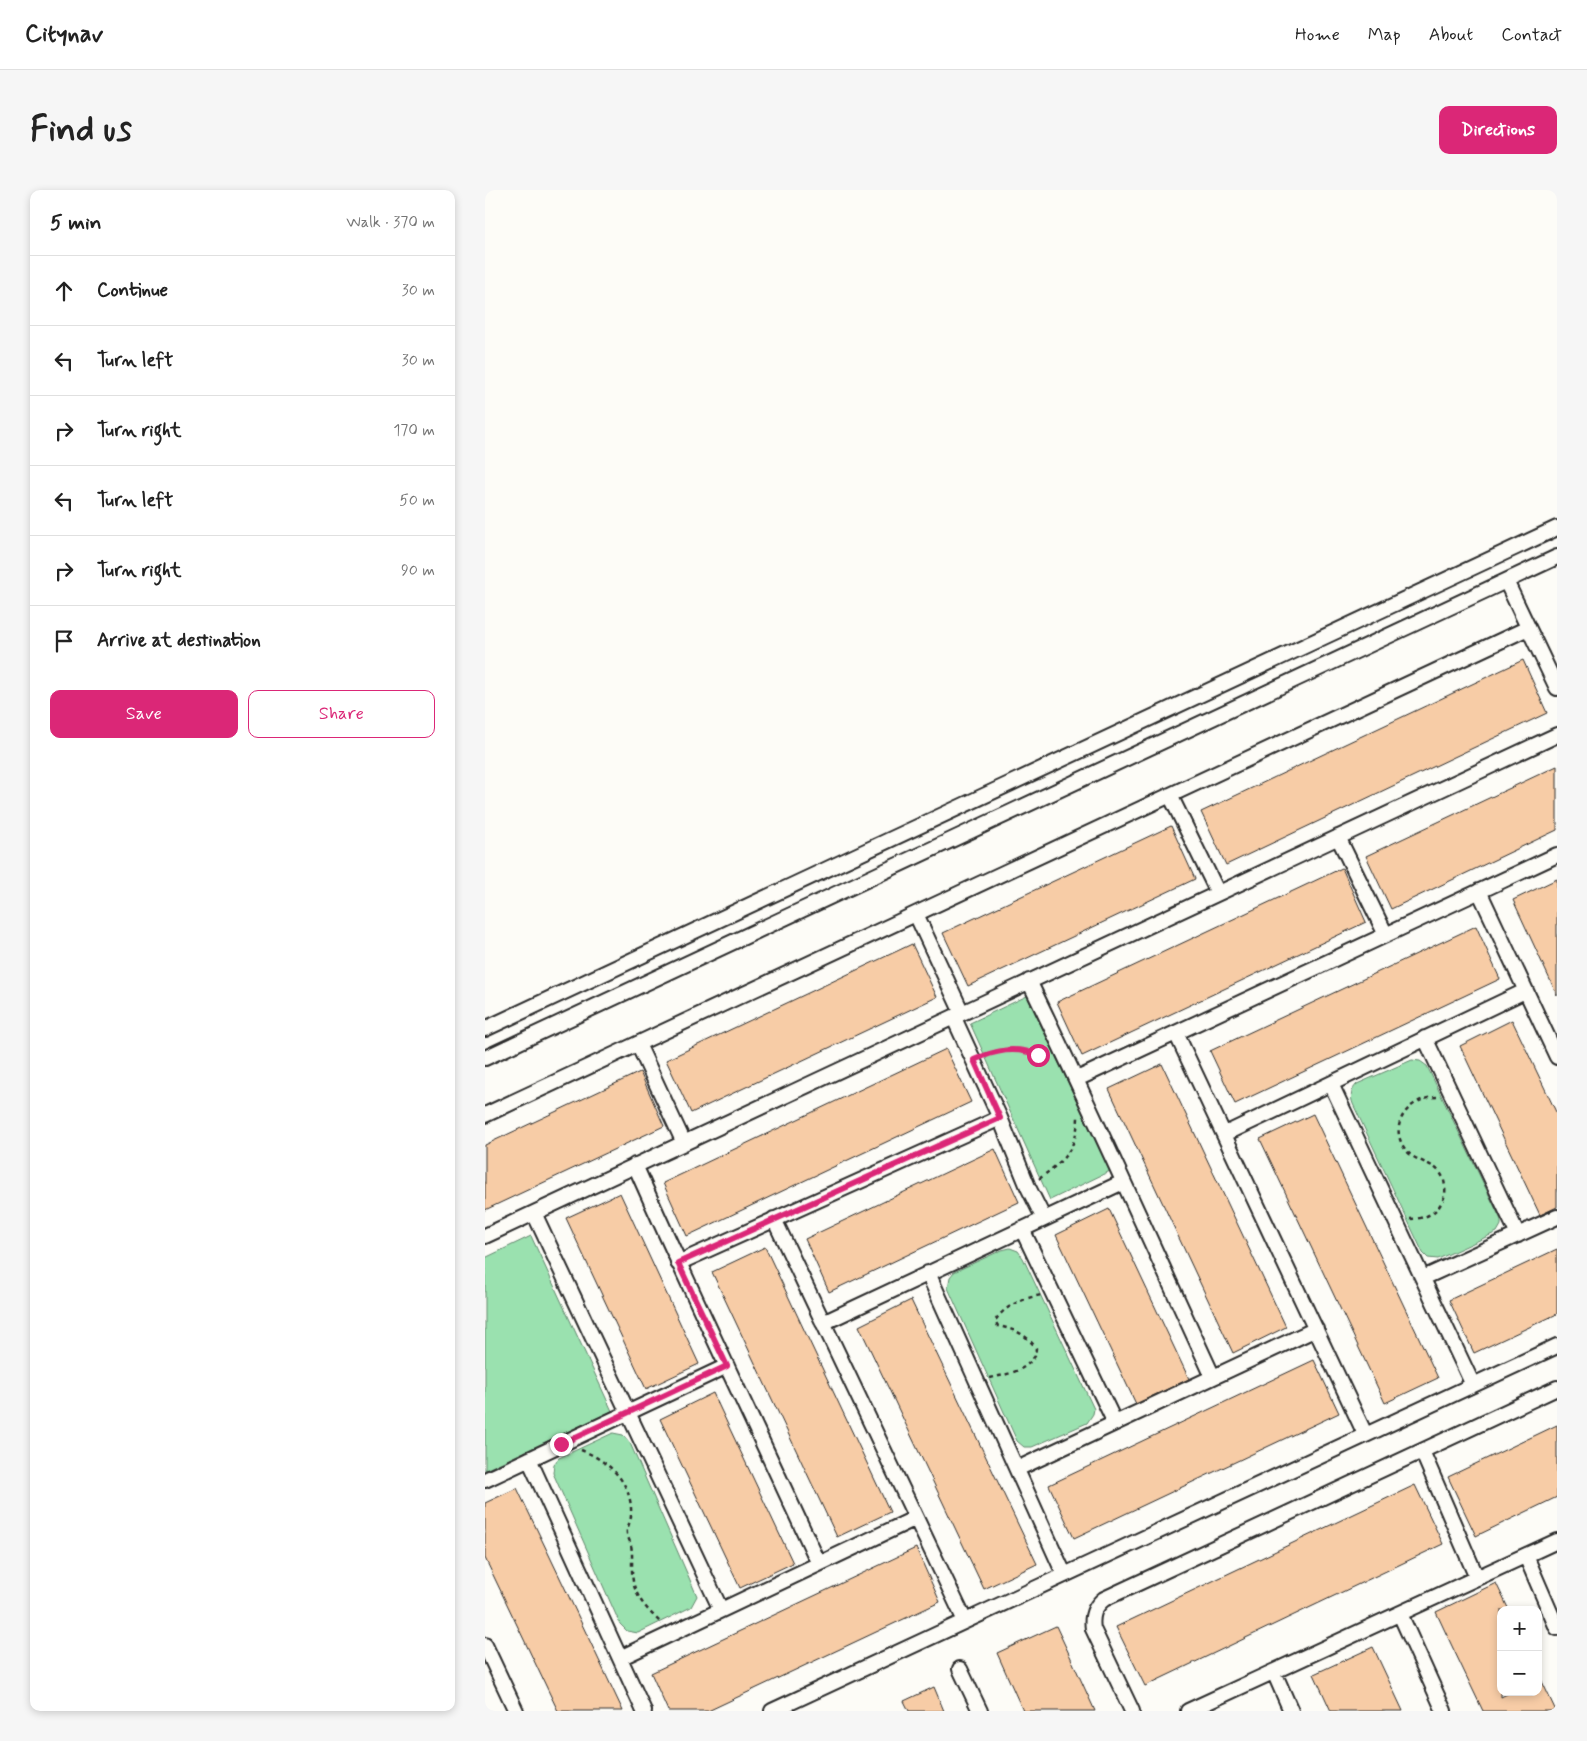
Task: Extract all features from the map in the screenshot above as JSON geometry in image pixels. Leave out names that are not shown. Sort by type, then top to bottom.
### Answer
[{"type":"street","points":[[485,1029],[1557,528]]},
{"type":"street","points":[[485,1058],[1557,556]]},
{"type":"street","points":[[1506,581],[1557,688]]},
{"type":"street","points":[[485,1116],[1528,628]]},
{"type":"street","points":[[1254,670],[1264,692]]},
{"type":"street","points":[[485,1236],[1557,735]]},
{"type":"street","points":[[1170,795],[1218,893]]},
{"type":"street","points":[[1337,838],[1386,935]]},
{"type":"street","points":[[1077,1079],[1557,855]]},
{"type":"street","points":[[1479,891],[1557,1057]]},
{"type":"street","points":[[916,914],[958,1015],[974,1060],[1028,1187],[1044,1219]]},
{"type":"street","points":[[1029,981],[1077,1079],[1213,1377]]},
{"type":"street","points":[[1225,1134],[1525,992]]},
{"type":"street","points":[[1176,1033],[1365,1434]]},
{"type":"street","points":[[1425,1038],[1454,1103],[1518,1235]]},
{"type":"street","points":[[638,1044],[684,1142]]},
{"type":"street","points":[[1331,1084],[1473,1385]]},
{"type":"street","points":[[678,1263],[1000,1118]]},
{"type":"street","points":[[635,1166],[678,1263],[819,1564]]},
{"type":"street","points":[[823,1323],[1123,1182]]},
{"type":"street","points":[[534,1213],[721,1610]]},
{"type":"street","points":[[1423,1278],[1557,1217]]},
{"type":"street","points":[[774,1219],[965,1621]]},
{"type":"street","points":[[1022,1229],[1115,1423]]},
{"type":"street","points":[[929,1274],[1064,1574]]},
{"type":"street","points":[[1017,1469],[1316,1329]]},
{"type":"street","points":[[772,1711],[1557,1346]]},
{"type":"street","points":[[485,1480],[727,1366]]},
{"type":"street","points":[[1132,1711],[1093,1629],[1093,1616],[1099,1603],[1110,1596],[1557,1388]]},
{"type":"street","points":[[1422,1451],[1477,1578]]},
{"type":"street","points":[[529,1459],[644,1711]]},
{"type":"street","points":[[620,1658],[915,1518]]},
{"type":"street","points":[[1188,1711],[1557,1542]]},
{"type":"street","points":[[1526,1556],[1557,1628]]},
{"type":"street","points":[[1400,1614],[1444,1711]]},
{"type":"street","points":[[485,1645],[516,1711]]},
{"type":"street","points":[[960,1668],[980,1711]]},
{"type":"street","points":[[1273,1672],[1291,1711]]},
{"type":"path","points":[[974,1060],[995,1051],[1016,1050],[1038,1055],[1055,1066]]},
{"type":"path","points":[[1393,1214],[1412,1220],[1422,1218],[1439,1208],[1445,1194],[1444,1179],[1439,1171],[1427,1162],[1409,1154],[1403,1147],[1399,1128],[1405,1111],[1412,1104],[1428,1097],[1446,1098],[1454,1103]]},
{"type":"path","points":[[1028,1187],[1062,1160],[1072,1148],[1078,1128],[1079,1112]]},
{"type":"path","points":[[977,1380],[1019,1370],[1032,1361],[1037,1352],[1032,1344],[1020,1332],[998,1326],[996,1320],[1010,1307],[1021,1301],[1053,1293]]},
{"type":"path","points":[[561,1444],[599,1459],[614,1469],[624,1483],[628,1491],[632,1514],[627,1535],[631,1546],[631,1569],[635,1589],[643,1604],[672,1633]]},
{"type":"green space","points":[[1027,996],[1110,1171],[1050,1200],[970,1023]]},
{"type":"green space","points":[[1412,1060],[1420,1061],[1427,1066],[1501,1220],[1501,1225],[1497,1232],[1438,1259],[1428,1258],[1423,1253],[1353,1104],[1352,1098],[1352,1091],[1357,1084]]},
{"type":"green space","points":[[531,1236],[612,1411],[485,1470],[485,1258]]},
{"type":"green space","points":[[1010,1248],[1018,1251],[1023,1258],[1094,1409],[1087,1423],[1032,1447],[1024,1447],[1017,1441],[948,1288],[950,1277],[954,1272]]},
{"type":"green space","points":[[613,1433],[623,1435],[630,1443],[697,1596],[691,1607],[638,1633],[627,1631],[620,1624],[553,1473],[554,1464],[559,1458]]},
{"type":"building","points":[[1523,660],[1547,713],[1226,865],[1201,812]]},
{"type":"building","points":[[1557,766],[1557,830],[1391,909],[1366,856]]},
{"type":"building","points":[[1171,826],[1195,879],[968,986],[943,933]]},
{"type":"building","points":[[1342,868],[1366,922],[1082,1056],[1057,1002]]},
{"type":"building","points":[[1557,879],[1557,995],[1513,900]]},
{"type":"building","points":[[1476,926],[1500,979],[1235,1104],[1210,1051]]},
{"type":"building","points":[[912,944],[937,997],[691,1113],[666,1060]]},
{"type":"building","points":[[1512,1020],[1557,1114],[1557,1207],[1540,1215],[1460,1046]]},
{"type":"building","points":[[946,1049],[971,1102],[687,1236],[663,1183]]},
{"type":"building","points":[[1162,1064],[1286,1327],[1233,1353],[1109,1089]]},
{"type":"building","points":[[640,1072],[664,1126],[485,1210],[485,1145]]},
{"type":"building","points":[[1313,1114],[1438,1378],[1385,1403],[1260,1139]]},
{"type":"building","points":[[995,1149],[1019,1202],[829,1292],[805,1239]]},
{"type":"building","points":[[620,1193],[699,1364],[646,1389],[566,1218]]},
{"type":"building","points":[[1109,1209],[1189,1379],[1136,1404],[1056,1235]]},
{"type":"building","points":[[765,1247],[890,1512],[837,1537],[712,1272]]},
{"type":"building","points":[[1557,1249],[1557,1314],[1474,1353],[1449,1300]]},
{"type":"building","points":[[911,1300],[1037,1564],[984,1589],[859,1326]]},
{"type":"building","points":[[1314,1360],[1339,1413],[1074,1538],[1049,1485]]},
{"type":"building","points":[[713,1393],[793,1563],[740,1588],[660,1419]]},
{"type":"building","points":[[1557,1425],[1557,1497],[1476,1536],[1448,1477]]},
{"type":"building","points":[[1415,1485],[1443,1544],[1145,1686],[1116,1627]]},
{"type":"building","points":[[517,1488],[623,1711],[558,1711],[485,1558],[485,1503]]},
{"type":"building","points":[[916,1548],[940,1602],[708,1711],[668,1711],[651,1673]]},
{"type":"building","points":[[1496,1583],[1507,1606],[1497,1606],[1497,1696],[1542,1696],[1542,1681],[1556,1711],[1483,1711],[1436,1612]]},
{"type":"building","points":[[1056,1626],[1095,1711],[1023,1711],[997,1653]]},
{"type":"building","points":[[1373,1647],[1403,1711],[1331,1711],[1314,1674]]},
{"type":"building","points":[[934,1687],[944,1711],[909,1711],[904,1701]]},
{"type":"route","points":[[561,1444],[727,1366],[678,1263],[1000,1118],[974,1060],[995,1051],[1007,1049],[1038,1055]]}]
